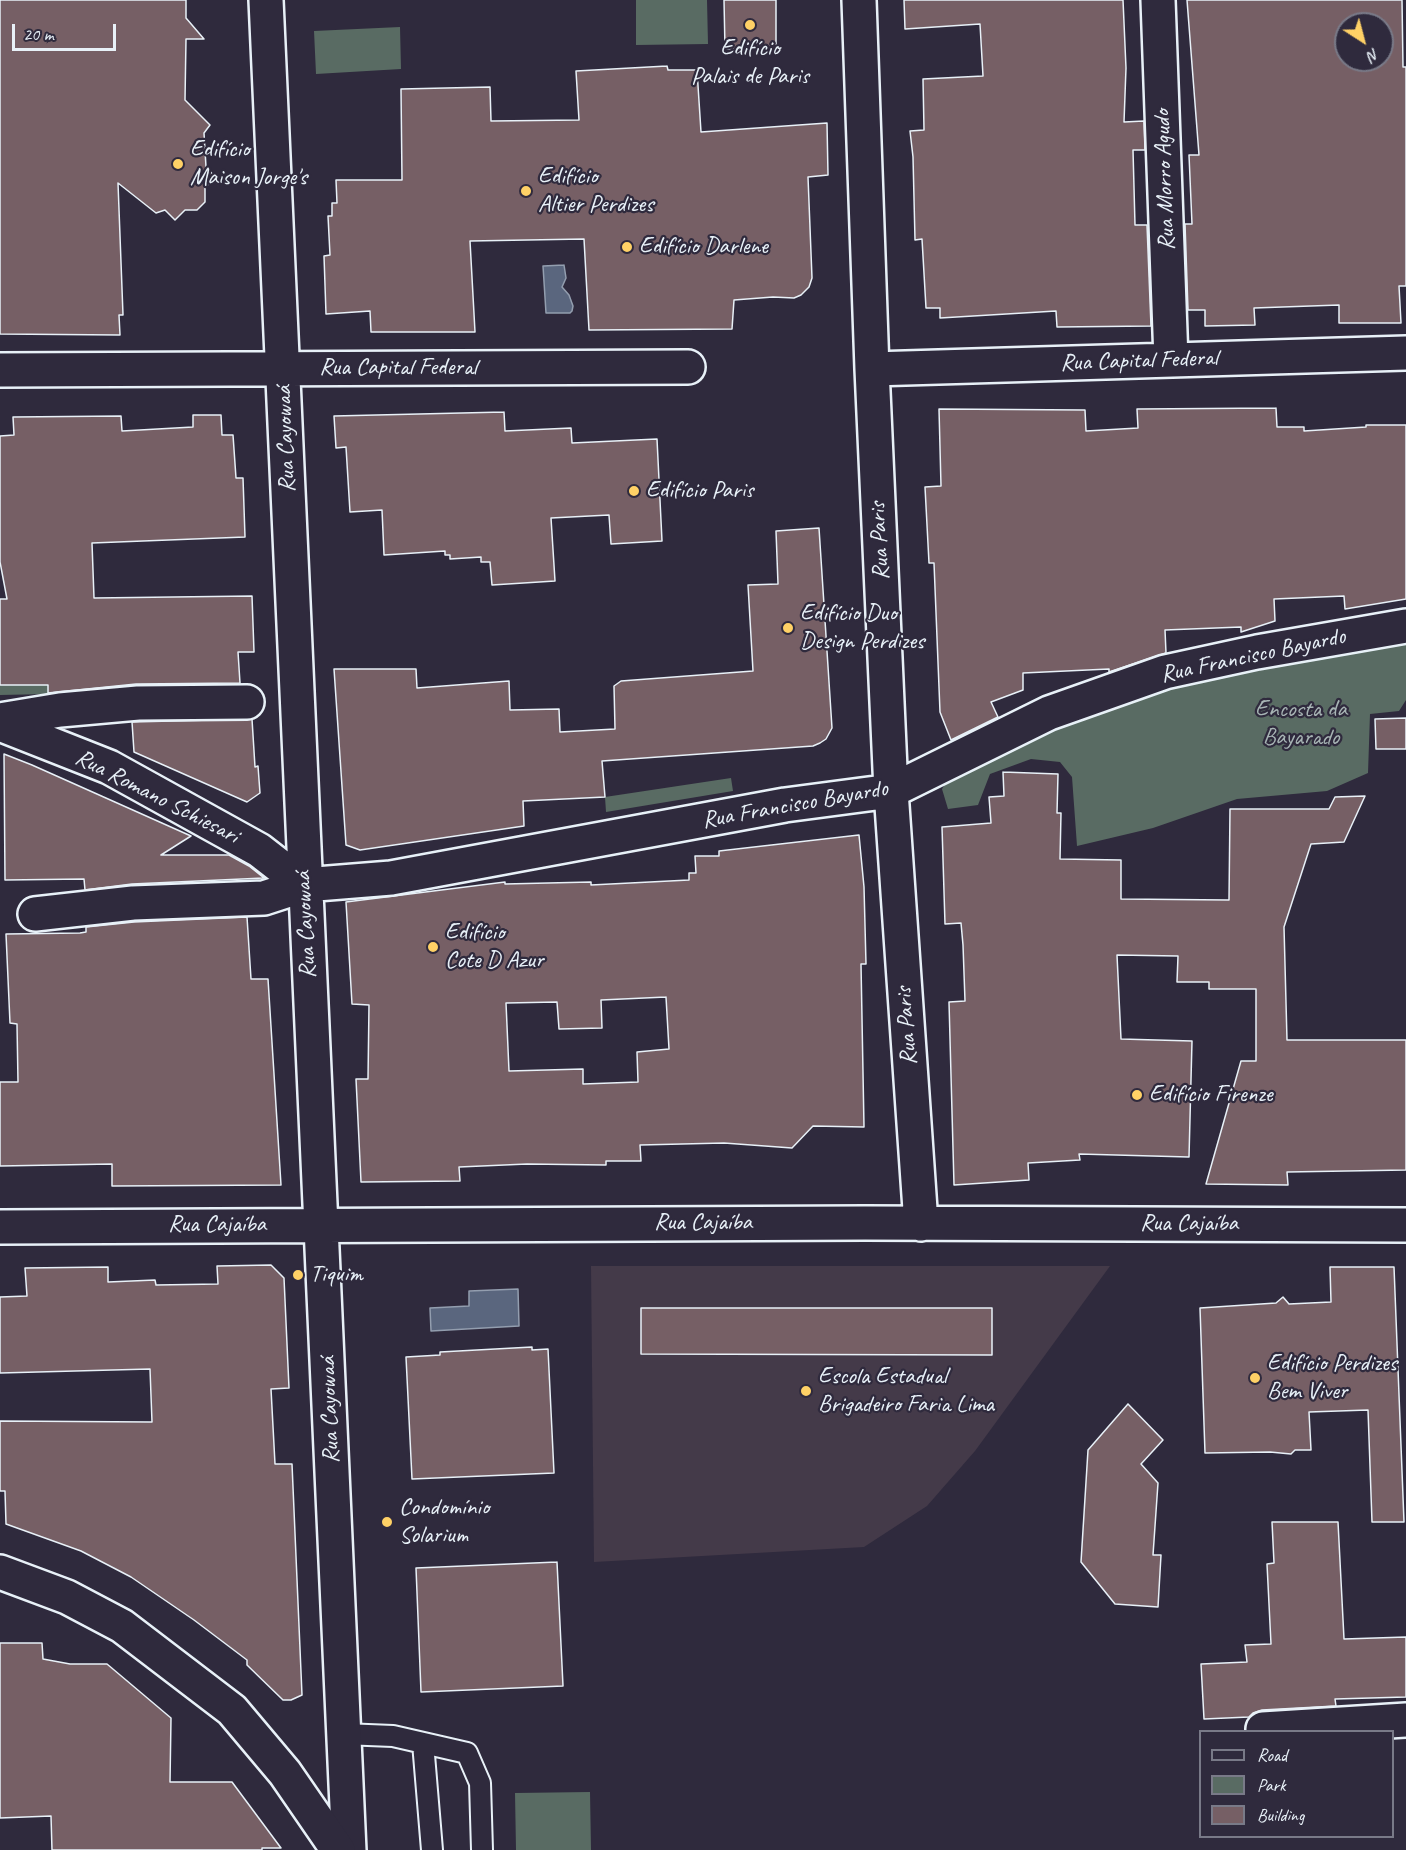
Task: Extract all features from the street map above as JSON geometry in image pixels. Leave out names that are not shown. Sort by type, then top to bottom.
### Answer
[{"type":"street","name":"Rua Cayowaá","points":[[267,0],[304,885],[322,1225],[349,1850]]},
{"type":"street","name":"Rua Paris","points":[[859,0],[872,369],[891,791],[921,1224]]},
{"type":"street","name":"Rua Morro Agudo","points":[[1158,0],[1171,360]]},
{"type":"street","name":"Rua Capital Federal","points":[[872,369],[1406,353]]},
{"type":"street","name":"Rua Capital Federal","points":[[0,370],[688,367]]},
{"type":"street","name":"Rua Francisco Bayardo","points":[[34,914],[133,903],[264,898],[304,885],[391,878],[785,805],[891,791],[1049,713],[1165,672],[1257,652],[1406,626]]},
{"type":"street","points":[[0,722],[60,710],[138,703],[247,702]]},
{"type":"street","name":"Rua Romano Schiesari","points":[[0,722],[109,766],[259,850],[304,885]]},
{"type":"street","name":"Rua Cajaíba","points":[[0,1227],[1406,1225]]},
{"type":"street","points":[[0,1572],[67,1597],[122,1626],[232,1710],[285,1773],[338,1850]]},
{"type":"street","points":[[1263,1729],[1406,1720]]},
{"type":"lane","points":[[344,1734],[393,1736],[467,1753],[480,1783],[482,1850]]},
{"type":"lane","points":[[423,1743],[432,1850]]},
{"type":"shaded area","name":"Escola Estadual Brigadeiro Faria Lima","points":[[591,1266],[1110,1266],[975,1451],[927,1506],[864,1547],[594,1562]]},
{"type":"green space","points":[[636,0],[707,0],[708,44],[636,45]]},
{"type":"green space","points":[[400,27],[401,69],[316,74],[314,31]]},
{"type":"green space","name":"Encosta da Bayarado","points":[[1406,638],[1406,700],[1399,711],[1370,714],[1368,773],[1327,791],[1237,799],[1153,828],[1077,846],[1072,777],[1060,762],[1031,759],[990,774],[978,805],[948,809],[942,789],[950,776],[1034,736],[1156,690],[1304,653]]},
{"type":"green space","points":[[0,685],[48,685],[49,694],[0,695]]},
{"type":"green space","points":[[731,778],[733,791],[606,812],[605,797]]},
{"type":"green space","points":[[590,1792],[591,1850],[516,1850],[515,1793]]},
{"type":"water","points":[[564,265],[566,278],[562,287],[569,295],[573,306],[572,311],[570,313],[546,313],[543,266]]},
{"type":"water","points":[[518,1289],[519,1326],[431,1331],[430,1308],[469,1306],[469,1291]]},
{"type":"building","points":[[0,0],[186,0],[186,18],[204,39],[186,39],[185,100],[210,125],[204,133],[206,167],[215,177],[205,188],[205,202],[197,210],[185,210],[175,220],[165,210],[156,213],[118,183],[123,315],[119,315],[120,335],[0,334]]},
{"type":"building","name":"Edifício Palais de Paris","points":[[724,0],[776,0],[776,49],[725,49]]},
{"type":"building","points":[[904,0],[1123,0],[1126,68],[1124,122],[1144,121],[1145,150],[1133,150],[1135,225],[1147,225],[1151,326],[1057,327],[1056,311],[940,318],[940,308],[926,308],[922,239],[915,240],[913,157],[910,131],[924,130],[923,79],[983,76],[980,24],[905,29]]},
{"type":"building","points":[[1187,0],[1402,0],[1403,67],[1406,67],[1406,286],[1399,286],[1401,323],[1339,323],[1339,305],[1254,308],[1255,325],[1205,326],[1205,310],[1188,310],[1185,224],[1192,224],[1189,155],[1199,155]]},
{"type":"building","points":[[667,66],[668,70],[697,70],[701,132],[827,123],[828,175],[808,177],[812,278],[809,287],[801,295],[794,298],[734,300],[732,329],[589,330],[584,239],[470,241],[475,332],[371,332],[370,311],[326,314],[324,256],[330,255],[328,216],[332,216],[332,203],[337,203],[336,180],[402,180],[401,89],[490,87],[491,121],[579,120],[576,71]]},
{"type":"building","points":[[1276,408],[1277,427],[1304,427],[1304,431],[1366,427],[1366,425],[1406,425],[1406,599],[1345,609],[1344,596],[1274,599],[1275,621],[1241,632],[1241,627],[1165,630],[1166,653],[1109,672],[1109,669],[1023,673],[1023,690],[991,702],[998,717],[951,740],[940,712],[934,563],[929,563],[925,487],[941,486],[939,409],[1085,410],[1086,431],[1138,428],[1137,409]]},
{"type":"building","points":[[504,412],[505,431],[571,428],[572,443],[657,439],[662,541],[611,544],[609,515],[551,518],[555,581],[492,585],[490,562],[481,562],[481,557],[450,559],[450,555],[445,555],[445,551],[384,555],[382,510],[350,512],[346,447],[336,448],[334,416]]},
{"type":"building","points":[[193,415],[221,415],[222,435],[233,435],[236,478],[243,478],[245,537],[92,543],[94,598],[252,596],[254,652],[238,652],[240,683],[136,684],[48,693],[48,685],[0,685],[0,599],[7,599],[0,562],[0,436],[14,435],[13,417],[121,416],[122,431],[193,427]]},
{"type":"building","points":[[819,528],[832,728],[826,739],[813,746],[602,761],[605,797],[523,801],[524,826],[360,850],[346,845],[334,669],[416,669],[417,688],[509,681],[510,710],[559,709],[560,732],[615,729],[614,686],[621,681],[753,671],[748,585],[778,584],[776,531]]},
{"type":"building","points":[[1406,718],[1406,749],[1376,749],[1375,719]]},
{"type":"building","points":[[252,719],[255,767],[258,766],[260,793],[247,802],[134,752],[132,722]]},
{"type":"building","points":[[4,754],[191,836],[161,855],[229,855],[264,878],[132,884],[85,890],[84,879],[5,880]]},
{"type":"building","points":[[1003,772],[1058,774],[1057,813],[1061,813],[1060,859],[1121,860],[1121,899],[1229,900],[1230,809],[1329,809],[1335,797],[1365,796],[1344,842],[1311,844],[1284,927],[1287,1040],[1406,1040],[1406,1170],[1287,1172],[1288,1185],[1206,1184],[1241,1061],[1256,1061],[1256,989],[1209,989],[1209,982],[1177,982],[1178,956],[1117,955],[1121,1039],[1192,1041],[1189,1157],[1079,1154],[1080,1160],[1028,1163],[1029,1180],[954,1185],[949,1002],[965,1001],[961,923],[945,924],[942,827],[991,823],[989,797],[1004,796]]},
{"type":"building","points":[[859,835],[864,887],[866,964],[861,964],[864,1127],[813,1126],[792,1148],[724,1143],[640,1145],[641,1161],[606,1161],[606,1165],[527,1164],[459,1167],[460,1181],[361,1182],[356,1079],[368,1079],[369,1005],[352,1004],[346,902],[505,882],[505,884],[591,882],[591,885],[689,880],[689,873],[696,873],[695,856],[719,856],[719,851]],"holes":[[[666,997],[669,1049],[637,1052],[638,1082],[583,1084],[583,1069],[509,1071],[506,1003],[557,1002],[559,1029],[602,1028],[601,1000]]]},
{"type":"building","points":[[247,917],[251,979],[268,979],[281,1185],[112,1186],[112,1164],[0,1166],[0,1082],[18,1082],[17,1024],[10,1023],[6,934],[80,933],[86,932],[86,927],[134,922]]},
{"type":"building","points":[[271,1265],[284,1278],[289,1388],[271,1389],[275,1464],[292,1464],[302,1695],[291,1700],[283,1700],[247,1665],[247,1660],[131,1577],[81,1551],[6,1524],[5,1491],[0,1491],[0,1421],[152,1422],[150,1369],[0,1373],[0,1297],[27,1296],[25,1268],[108,1267],[108,1282],[155,1280],[156,1285],[218,1284],[217,1266]]},
{"type":"building","points":[[1330,1267],[1394,1267],[1404,1522],[1372,1522],[1368,1410],[1309,1412],[1311,1450],[1295,1450],[1291,1454],[1205,1453],[1200,1308],[1276,1303],[1283,1297],[1289,1304],[1331,1302]]},
{"type":"building","points":[[641,1308],[992,1308],[992,1355],[641,1354]]},
{"type":"building","points":[[532,1347],[532,1350],[548,1349],[554,1473],[412,1479],[406,1357],[440,1355],[440,1352]]},
{"type":"building","points":[[1128,1404],[1163,1440],[1141,1464],[1158,1483],[1153,1555],[1161,1555],[1158,1607],[1115,1604],[1081,1562],[1088,1450]]},
{"type":"building","points":[[1272,1522],[1338,1522],[1344,1639],[1406,1637],[1406,1697],[1335,1699],[1336,1706],[1262,1710],[1249,1717],[1204,1719],[1201,1664],[1247,1662],[1245,1645],[1271,1644],[1267,1564],[1274,1563]]},
{"type":"building","points":[[557,1562],[563,1686],[421,1692],[416,1568]]},
{"type":"building","points":[[0,1643],[42,1643],[43,1659],[70,1664],[107,1664],[171,1718],[170,1782],[232,1782],[281,1848],[262,1848],[262,1850],[52,1850],[51,1816],[0,1818]]},
{"type":"place","name":"Edifício Palais de Paris","points":[[750,25]]},
{"type":"place","name":"Edifício Maison Jorge's","points":[[178,164]]},
{"type":"place","name":"Edifício Altier Perdizes","points":[[526,191]]},
{"type":"place","name":"Edifício Darlene","points":[[627,247]]},
{"type":"place","name":"Edifício Paris","points":[[634,491]]},
{"type":"place","name":"Edifício Duo Design Perdizes","points":[[788,628]]},
{"type":"place","name":"Edifício Cote D Azur","points":[[433,947]]},
{"type":"place","name":"Edifício Firenze","points":[[1137,1095]]},
{"type":"place","name":"Tiquim","points":[[298,1275]]},
{"type":"place","name":"Edifício Perdizes Bem Viver","points":[[1255,1378]]},
{"type":"place","name":"Escola Estadual Brigadeiro Faria Lima","points":[[806,1391]]},
{"type":"place","name":"Condomínio Solarium","points":[[387,1522]]}]
